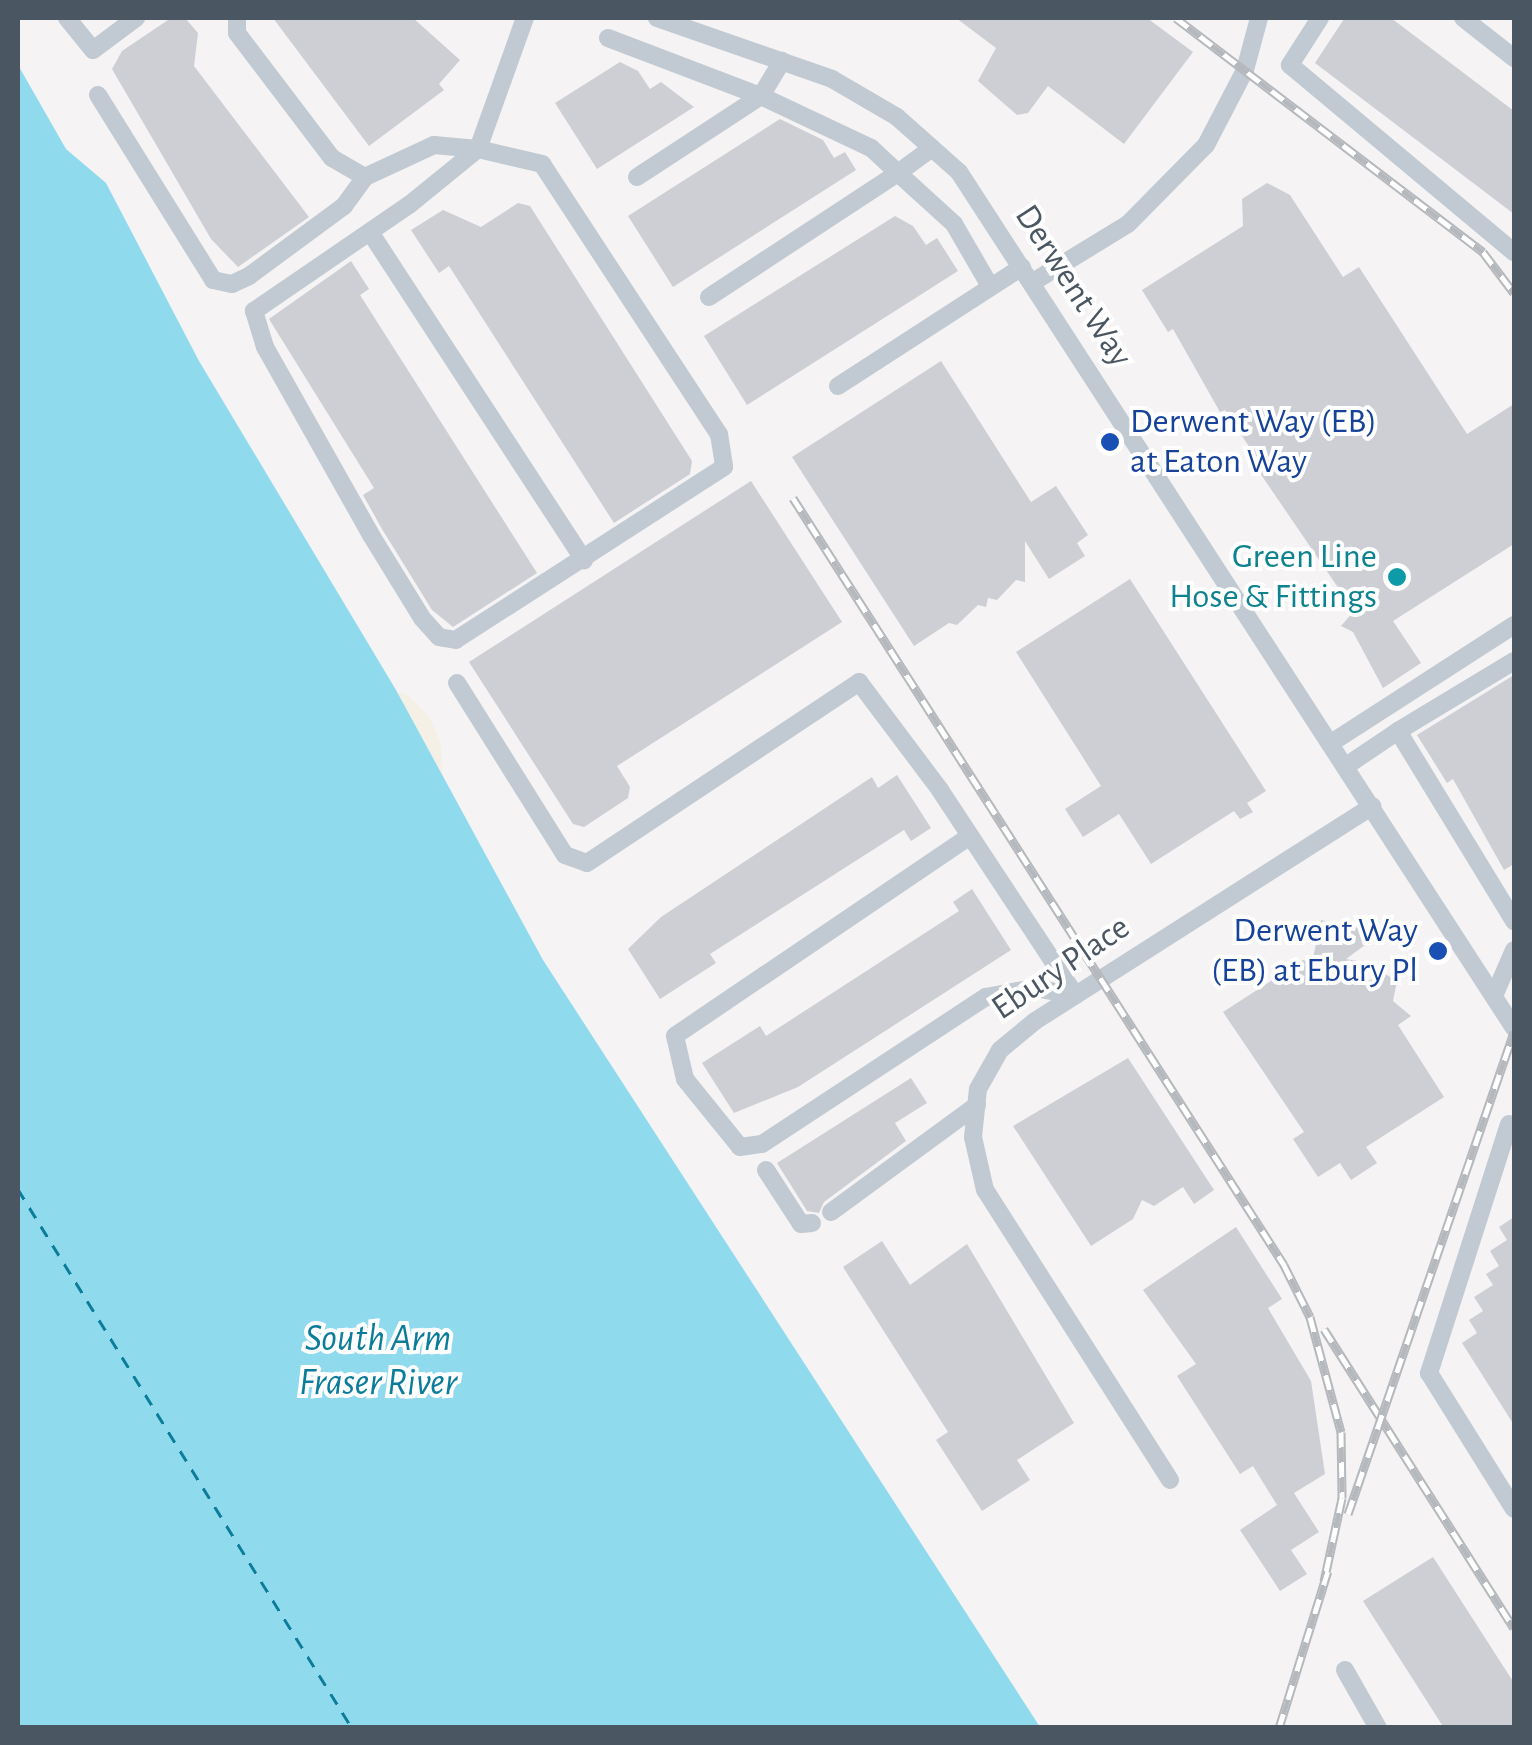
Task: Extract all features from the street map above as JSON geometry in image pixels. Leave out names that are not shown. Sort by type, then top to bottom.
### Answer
[{"type":"street","points":[[66,18],[93,50],[136,18]]},
{"type":"street","points":[[237,18],[237,33],[332,158],[365,177]]},
{"type":"street","points":[[98,95],[212,280],[232,284],[249,276],[344,206],[365,177],[434,145],[478,149],[542,164],[719,434],[724,467],[456,640],[439,637],[422,618],[265,348],[254,310],[370,232],[478,149],[526,18]]},
{"type":"street","name":"Derwent Way","points":[[657,18],[832,79],[897,117],[959,172],[1514,1028]]},
{"type":"street","points":[[838,386],[990,286],[1028,274],[1128,224],[1206,145],[1244,70],[1259,18]]},
{"type":"street","points":[[1320,18],[1290,64],[1514,252]]},
{"type":"street","points":[[1463,18],[1514,58]]},
{"type":"street","points":[[608,38],[761,96],[871,148],[954,224],[990,286]]},
{"type":"street","points":[[637,176],[761,96],[782,61]]},
{"type":"street","points":[[709,296],[932,148]]},
{"type":"street","points":[[370,232],[584,560]]},
{"type":"street","points":[[1331,743],[1514,624]]},
{"type":"street","points":[[1346,766],[1514,661]]},
{"type":"street","points":[[457,683],[566,855],[587,862],[859,682],[970,836],[1075,996]]},
{"type":"street","points":[[1398,731],[1514,921]]},
{"type":"street","name":"Ebury Place","points":[[1170,1480],[986,1190],[973,1138],[977,1106],[1000,1050],[1075,996],[1372,806]]},
{"type":"street","points":[[970,836],[675,1036],[685,1078],[740,1147],[762,1144],[986,997],[1034,988],[1075,996]]},
{"type":"street","points":[[1494,996],[1514,950]]},
{"type":"street","points":[[830,1212],[977,1106]]},
{"type":"street","points":[[1513,1126],[1429,1373],[1514,1509]]},
{"type":"street","points":[[766,1170],[801,1224],[812,1223]]},
{"type":"street","points":[[1345,1670],[1378,1728]]},
{"type":"sand","points":[[385,687],[409,696],[429,716],[441,745],[443,783]]},
{"type":"water","name":"South Arm Fraser River","points":[[18,65],[66,149],[106,183],[199,361],[396,690],[543,960],[1040,1727],[18,1727]]},
{"type":"building","points":[[171,18],[185,18],[198,33],[194,66],[309,217],[238,267],[211,239],[112,69],[122,51]]},
{"type":"building","points":[[273,18],[413,18],[460,60],[439,84],[444,90],[369,146]]},
{"type":"building","points":[[956,18],[1147,18],[1193,52],[1124,144],[1048,86],[1028,113],[1017,115],[978,81],[996,48]]},
{"type":"building","points":[[1391,18],[1514,111],[1514,214],[1315,63],[1344,19]]},
{"type":"building","points":[[620,62],[638,71],[650,89],[661,82],[694,107],[597,169],[555,103]]},
{"type":"building","points":[[780,119],[823,140],[834,158],[845,152],[856,170],[673,287],[628,216]]},
{"type":"building","points":[[1267,183],[1290,195],[1343,277],[1359,267],[1467,434],[1514,404],[1514,544],[1393,621],[1421,663],[1383,688],[1353,632],[1341,626],[1354,611],[1247,454],[1252,451],[1225,410],[1220,412],[1173,329],[1168,332],[1142,290],[1243,226],[1242,199]]},
{"type":"building","points":[[518,203],[530,206],[692,461],[690,474],[614,523],[449,266],[439,273],[411,230],[443,210],[481,227]]},
{"type":"building","points":[[895,216],[913,226],[926,245],[937,238],[958,271],[747,405],[704,336]]},
{"type":"building","points":[[351,261],[369,289],[360,295],[537,573],[453,627],[432,610],[382,529],[363,495],[374,488],[269,319]]},
{"type":"building","points":[[941,361],[1031,502],[1056,486],[1088,535],[1077,543],[1085,556],[1049,579],[1025,541],[1025,582],[1016,580],[997,600],[988,598],[986,607],[978,605],[957,625],[949,623],[914,646],[792,457]]},
{"type":"building","points":[[751,481],[842,622],[617,766],[630,787],[628,798],[584,827],[573,824],[469,662]]},
{"type":"building","points":[[1130,579],[1266,791],[1247,803],[1253,812],[1240,819],[1234,811],[1151,864],[1119,814],[1083,837],[1065,809],[1101,786],[1016,652]]},
{"type":"building","points":[[1514,675],[1514,864],[1504,870],[1453,779],[1447,783],[1417,735]]},
{"type":"building","points":[[897,775],[931,828],[911,841],[904,830],[710,954],[716,963],[660,999],[628,949],[661,917],[872,777],[878,788]]},
{"type":"building","points":[[972,889],[1011,950],[798,1087],[734,1113],[702,1063],[760,1026],[766,1036],[959,911],[953,902]]},
{"type":"building","points":[[1321,920],[1363,929],[1365,945],[1346,959],[1367,963],[1363,985],[1382,972],[1397,981],[1393,1001],[1411,1016],[1398,1025],[1444,1097],[1366,1147],[1377,1163],[1351,1180],[1340,1163],[1318,1177],[1293,1139],[1304,1132],[1223,1012],[1303,960],[1312,963]]},
{"type":"building","points":[[1128,1058],[1214,1190],[1194,1204],[1183,1187],[1154,1206],[1142,1200],[1133,1219],[1091,1246],[1013,1126]]},
{"type":"building","points":[[911,1078],[927,1103],[895,1123],[906,1141],[824,1202],[819,1213],[807,1211],[777,1163]]},
{"type":"building","points":[[1514,1217],[1514,1425],[1462,1343],[1477,1333],[1469,1320],[1483,1311],[1474,1297],[1493,1285],[1486,1274],[1499,1266],[1490,1251],[1507,1240],[1499,1227]]},
{"type":"building","points":[[1236,1227],[1282,1299],[1268,1308],[1311,1381],[1325,1474],[1294,1493],[1319,1532],[1291,1550],[1307,1574],[1280,1591],[1240,1530],[1277,1505],[1253,1466],[1240,1474],[1177,1376],[1196,1364],[1143,1290]]},
{"type":"building","points":[[882,1241],[910,1285],[967,1244],[1074,1423],[1017,1460],[1030,1480],[982,1511],[936,1440],[948,1432],[843,1267]]},
{"type":"building","points":[[1433,1557],[1514,1683],[1514,1728],[1444,1728],[1363,1601]]},
{"type":"ferry route","points":[[18,1189],[352,1728]]},
{"type":"railway","points":[[1176,18],[1483,252],[1514,293]]},
{"type":"railway","points":[[793,498],[1284,1265],[1310,1317],[1341,1432],[1342,1498],[1324,1581]]},
{"type":"railway","points":[[1348,1514],[1514,1032]]},
{"type":"railway","points":[[1324,1329],[1514,1628]]},
{"type":"railway","points":[[1279,1728],[1328,1571]]},
{"type":"place","name":"Derwent Way (EB) at Eaton Way","points":[[1110,442]]},
{"type":"place","name":"Green Line Hose & Fittings","points":[[1397,577]]},
{"type":"place","name":"Derwent Way (EB) at Ebury Pl","points":[[1438,951]]}]
